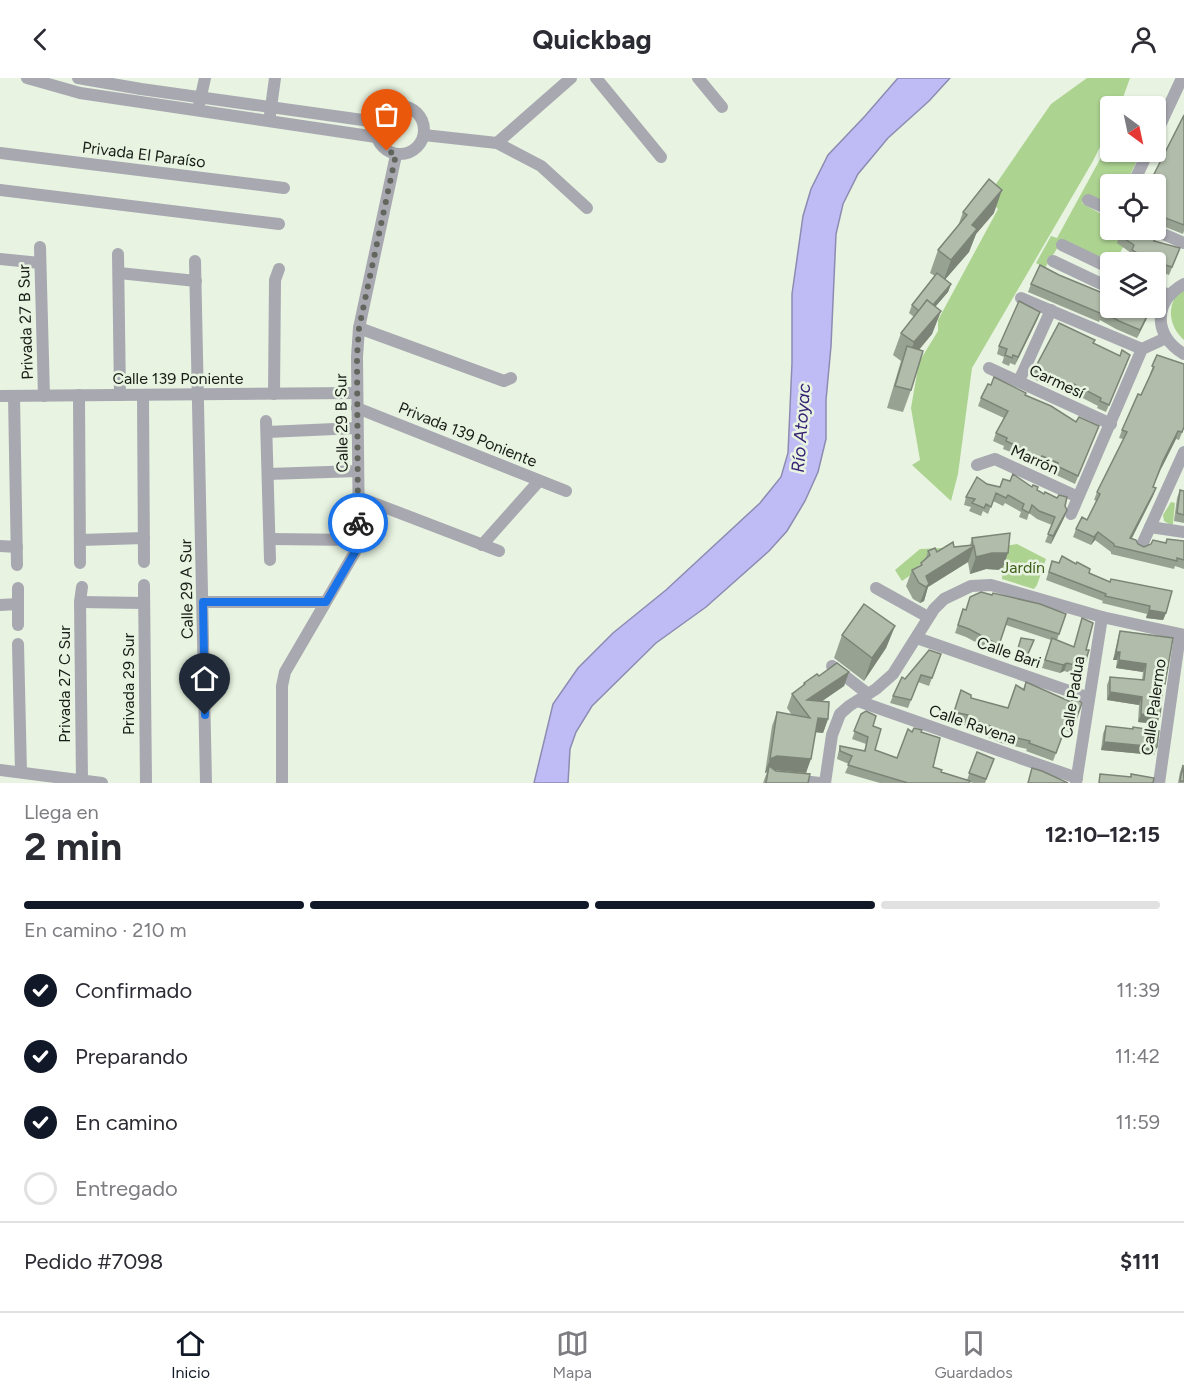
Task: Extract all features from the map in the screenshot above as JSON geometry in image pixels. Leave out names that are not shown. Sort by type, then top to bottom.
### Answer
[{"type":"street","points":[[27,78],[80,93],[376,137]]},
{"type":"street","points":[[80,93],[80,78],[142,84],[201,98],[376,122]]},
{"type":"street","points":[[198,112],[205,78]]},
{"type":"street","points":[[269,122],[275,78]]},
{"type":"street","points":[[497,143],[571,78]]},
{"type":"street","points":[[596,78],[661,157]]},
{"type":"street","points":[[698,78],[723,107]]},
{"type":"street","points":[[1166,112],[1182,78]]},
{"type":"street","points":[[140,103],[142,84]]},
{"type":"street","points":[[392,107],[406,107],[418,114],[424,127],[424,135],[417,148],[410,152],[396,154],[380,145],[376,137],[376,122],[392,107]]},
{"type":"street","points":[[424,135],[497,143],[541,166],[587,208]]},
{"type":"street","name":"Privada El Paraíso","points":[[0,153],[284,188]]},
{"type":"street","name":"Calle 29 B Sur","points":[[282,783],[282,686],[285,672],[355,552],[358,540],[359,328],[396,154]]},
{"type":"street","points":[[0,190],[279,224]]},
{"type":"street","points":[[1088,200],[1100,205]]},
{"type":"street","points":[[1166,235],[1184,243]]},
{"type":"street","points":[[1062,245],[1100,263]]},
{"type":"street","name":"Privada 27 B Sur","points":[[40,247],[44,396]]},
{"type":"street","points":[[118,254],[120,395]]},
{"type":"street","points":[[0,259],[40,263]]},
{"type":"street","points":[[195,261],[198,394]]},
{"type":"street","points":[[1053,261],[1100,283]]},
{"type":"street","points":[[273,394],[274,280],[279,269]]},
{"type":"street","points":[[118,273],[196,281]]},
{"type":"street","points":[[1166,299],[1184,284]]},
{"type":"street","points":[[1021,298],[1142,349]]},
{"type":"street","points":[[1019,381],[1051,310]]},
{"type":"street","points":[[1159,318],[1166,339],[1173,348],[1184,354]]},
{"type":"street","points":[[359,328],[504,381],[511,378]]},
{"type":"street","points":[[1071,514],[1142,349],[1166,339]]},
{"type":"street","name":"Carmesí","points":[[989,368],[1111,424]]},
{"type":"street","name":"Calle 139 Poniente","points":[[0,396],[357,393]]},
{"type":"street","name":"Calle 29 A Sur","points":[[198,394],[206,783]]},
{"type":"street","points":[[79,395],[80,564]]},
{"type":"street","points":[[143,395],[144,562]]},
{"type":"street","name":"Privada 27 B Sur","points":[[15,396],[17,565]]},
{"type":"street","name":"Privada 139 Poniente","points":[[357,408],[566,491]]},
{"type":"street","points":[[270,560],[266,427],[357,428]]},
{"type":"street","points":[[1141,547],[1184,452]]},
{"type":"street","name":"Marrón","points":[[977,465],[995,459],[1078,497]]},
{"type":"street","points":[[268,474],[358,471]]},
{"type":"street","points":[[482,545],[539,481]]},
{"type":"street","points":[[358,497],[499,551]]},
{"type":"street","points":[[1150,527],[1184,532]]},
{"type":"street","points":[[80,540],[144,538]]},
{"type":"street","points":[[270,539],[358,540]]},
{"type":"street","points":[[0,546],[17,547]]},
{"type":"street","name":"Privada 29 Sur","points":[[144,585],[146,783]]},
{"type":"street","points":[[825,783],[835,725],[840,714],[893,674],[928,617],[944,599],[958,591],[971,586],[991,585],[1102,616],[1182,635]]},
{"type":"street","name":"Privada 27 C Sur","points":[[82,586],[80,602],[82,780]]},
{"type":"street","points":[[18,588],[18,625]]},
{"type":"street","points":[[876,588],[928,617]]},
{"type":"street","points":[[80,602],[144,603]]},
{"type":"street","points":[[203,602],[326,602]]},
{"type":"street","points":[[0,604],[18,604]]},
{"type":"street","name":"Calle Padua","points":[[1076,780],[1102,616]]},
{"type":"street","name":"Calle Palermo","points":[[1159,783],[1182,635]]},
{"type":"street","name":"Calle Bari","points":[[917,638],[1089,698]]},
{"type":"street","points":[[18,644],[21,772]]},
{"type":"street","name":"Calle Ravena","points":[[832,666],[863,698],[1076,780]]},
{"type":"street","points":[[0,770],[102,783]]},
{"type":"street","points":[[781,779],[820,783]]},
{"type":"green space","points":[[1087,78],[1130,78],[1124,96],[1100,96],[1100,147],[972,368],[958,474],[951,501],[912,465],[920,460],[911,408],[919,362],[938,331],[938,320],[998,209],[987,197],[1051,104]]},
{"type":"green space","points":[[1100,159],[1100,162],[1136,162],[1131,174],[1100,174],[1100,200],[1087,195],[1082,203],[1100,213],[1100,240],[1127,240],[1120,252],[1100,252],[1100,258],[1061,242],[1045,268],[1036,263],[1051,236],[1057,238]]},
{"type":"green space","points":[[1184,288],[1184,340],[1172,321],[1171,307]]},
{"type":"green space","points":[[1171,502],[1175,503],[1171,525],[1164,521],[1163,515]]},
{"type":"green space","name":"Jardín","points":[[1017,544],[1046,559],[1034,589],[1002,579],[1005,546]]},
{"type":"green space","points":[[942,548],[946,557],[928,560],[902,581],[895,570],[920,549]]},
{"type":"water","name":"Río Atoyac","points":[[898,78],[950,78],[929,101],[888,138],[858,174],[843,204],[836,234],[826,400],[826,439],[818,472],[805,501],[787,531],[769,551],[706,607],[656,643],[592,706],[576,732],[570,749],[568,783],[534,783],[553,704],[578,668],[613,633],[666,590],[760,503],[781,477],[788,453],[792,294],[803,216],[811,189],[828,155]]},
{"type":"building","points":[[1184,115],[1184,225],[1166,218],[1166,174],[1154,174],[1160,162],[1166,162],[1166,150]]},
{"type":"building","points":[[989,179],[1002,190],[972,225],[977,229],[951,260],[938,250],[967,215],[963,212]]},
{"type":"building","points":[[1126,240],[1154,240],[1180,248],[1172,267],[1166,265],[1166,252],[1135,252],[1132,250],[1134,245]]},
{"type":"building","points":[[1040,265],[1100,292],[1100,313],[1031,284]]},
{"type":"building","points":[[937,273],[951,284],[933,305],[927,300],[919,311],[912,305]]},
{"type":"building","points":[[927,300],[941,311],[914,342],[901,333]]},
{"type":"building","points":[[1019,301],[1040,312],[1018,357],[1013,355],[1012,358],[1005,355],[1007,349],[999,346]]},
{"type":"building","points":[[1114,318],[1146,318],[1140,330]]},
{"type":"building","points":[[1059,323],[1095,340],[1093,343],[1120,356],[1122,350],[1130,355],[1109,405],[1100,401],[1101,398],[1074,384],[1073,388],[1034,370]]},
{"type":"building","points":[[907,346],[923,351],[911,390],[895,386]]},
{"type":"building","points":[[1157,355],[1184,364],[1184,427],[1182,432],[1178,431],[1163,461],[1153,487],[1156,488],[1130,538],[1144,547],[1151,544],[1153,540],[1166,543],[1167,539],[1184,541],[1184,560],[1177,558],[1177,561],[1114,546],[1098,532],[1094,537],[1076,529],[1082,517],[1087,520],[1100,494],[1097,492],[1127,432],[1122,430],[1138,394],[1141,395]]},
{"type":"building","points":[[994,377],[1026,393],[1025,395],[1051,406],[1076,422],[1079,417],[1099,426],[1078,476],[1057,466],[1058,463],[1042,456],[1040,459],[1020,450],[1021,448],[1006,441],[1007,438],[996,433],[1008,411],[981,398]]},
{"type":"building","points":[[1013,474],[1032,487],[1033,485],[1038,487],[1037,490],[1044,494],[1045,492],[1057,498],[1059,495],[1067,497],[1065,506],[1067,510],[1053,536],[1048,534],[1055,517],[1039,511],[1032,505],[1029,513],[1022,509],[1024,504],[1008,495],[1006,498],[996,493],[991,507],[986,504],[984,508],[972,503],[975,499],[966,497],[977,477],[987,484],[1000,487],[1003,479],[1010,481]]},
{"type":"building","points":[[1180,490],[1184,491],[1184,515],[1177,513]]},
{"type":"building","points":[[1010,533],[1008,553],[992,553],[976,557],[974,546],[926,576],[929,584],[926,587],[919,583],[912,570],[922,565],[921,563],[930,555],[928,551],[935,548],[937,552],[953,542],[954,547],[973,545],[972,538]]},
{"type":"building","points":[[1062,556],[1090,569],[1089,573],[1110,582],[1111,579],[1172,591],[1166,613],[1149,610],[1150,606],[1105,596],[1106,594],[1049,572],[1052,561],[1059,563]]},
{"type":"building","points":[[981,592],[1040,604],[1066,614],[1059,634],[1008,618],[999,645],[958,625],[970,597]]},
{"type":"building","points":[[864,604],[895,626],[872,658],[842,635]]},
{"type":"building","points":[[1082,618],[1093,623],[1084,666],[1074,663],[1074,665],[1067,663],[1063,665],[1045,660],[1052,638],[1074,647]]},
{"type":"building","points":[[1120,631],[1173,638],[1165,684],[1163,684],[1160,716],[1141,714],[1142,697],[1110,692],[1110,677],[1144,680],[1146,664],[1119,660],[1120,652],[1116,652]]},
{"type":"building","points":[[1021,638],[1034,640],[1027,656],[1017,652]]},
{"type":"building","points":[[929,650],[941,654],[932,678],[921,675],[911,700],[893,696],[902,677],[905,679]]},
{"type":"building","points":[[837,663],[849,672],[807,700],[829,702],[828,719],[818,718],[811,759],[777,756],[770,759],[777,712],[810,718],[792,694],[817,674],[819,676]]},
{"type":"building","points":[[1026,682],[1071,702],[1074,697],[1082,703],[1074,725],[1067,723],[1056,753],[1029,743],[1030,741],[1004,735],[992,730],[993,727],[967,718],[968,715],[954,712],[961,690],[971,695],[971,698],[1008,708],[1016,685],[1024,690]]},
{"type":"building","points":[[866,711],[876,716],[873,726],[881,729],[875,750],[897,758],[908,729],[912,732],[914,728],[922,730],[921,732],[940,738],[933,767],[942,770],[941,772],[970,781],[969,783],[908,783],[848,765],[852,756],[840,751],[840,746],[865,751],[868,737],[854,731],[861,714]]},
{"type":"building","points":[[1106,726],[1159,731],[1157,747],[1104,742]]},
{"type":"building","points":[[977,752],[994,759],[986,779],[969,773]]},
{"type":"building","points":[[1183,765],[1184,781],[1180,781]]},
{"type":"building","points":[[769,766],[776,771],[810,774],[808,783],[766,783]]},
{"type":"building","points":[[1032,768],[1042,771],[1068,783],[1028,783]]},
{"type":"building","points":[[1100,774],[1131,777],[1131,774],[1154,778],[1153,783],[1099,783]]},
{"type":"way so far","points":[[358,523],[357,357],[359,328],[396,154],[387,151]]},
{"type":"route","points":[[205,715],[203,602],[326,602],[355,552],[358,523]]}]
